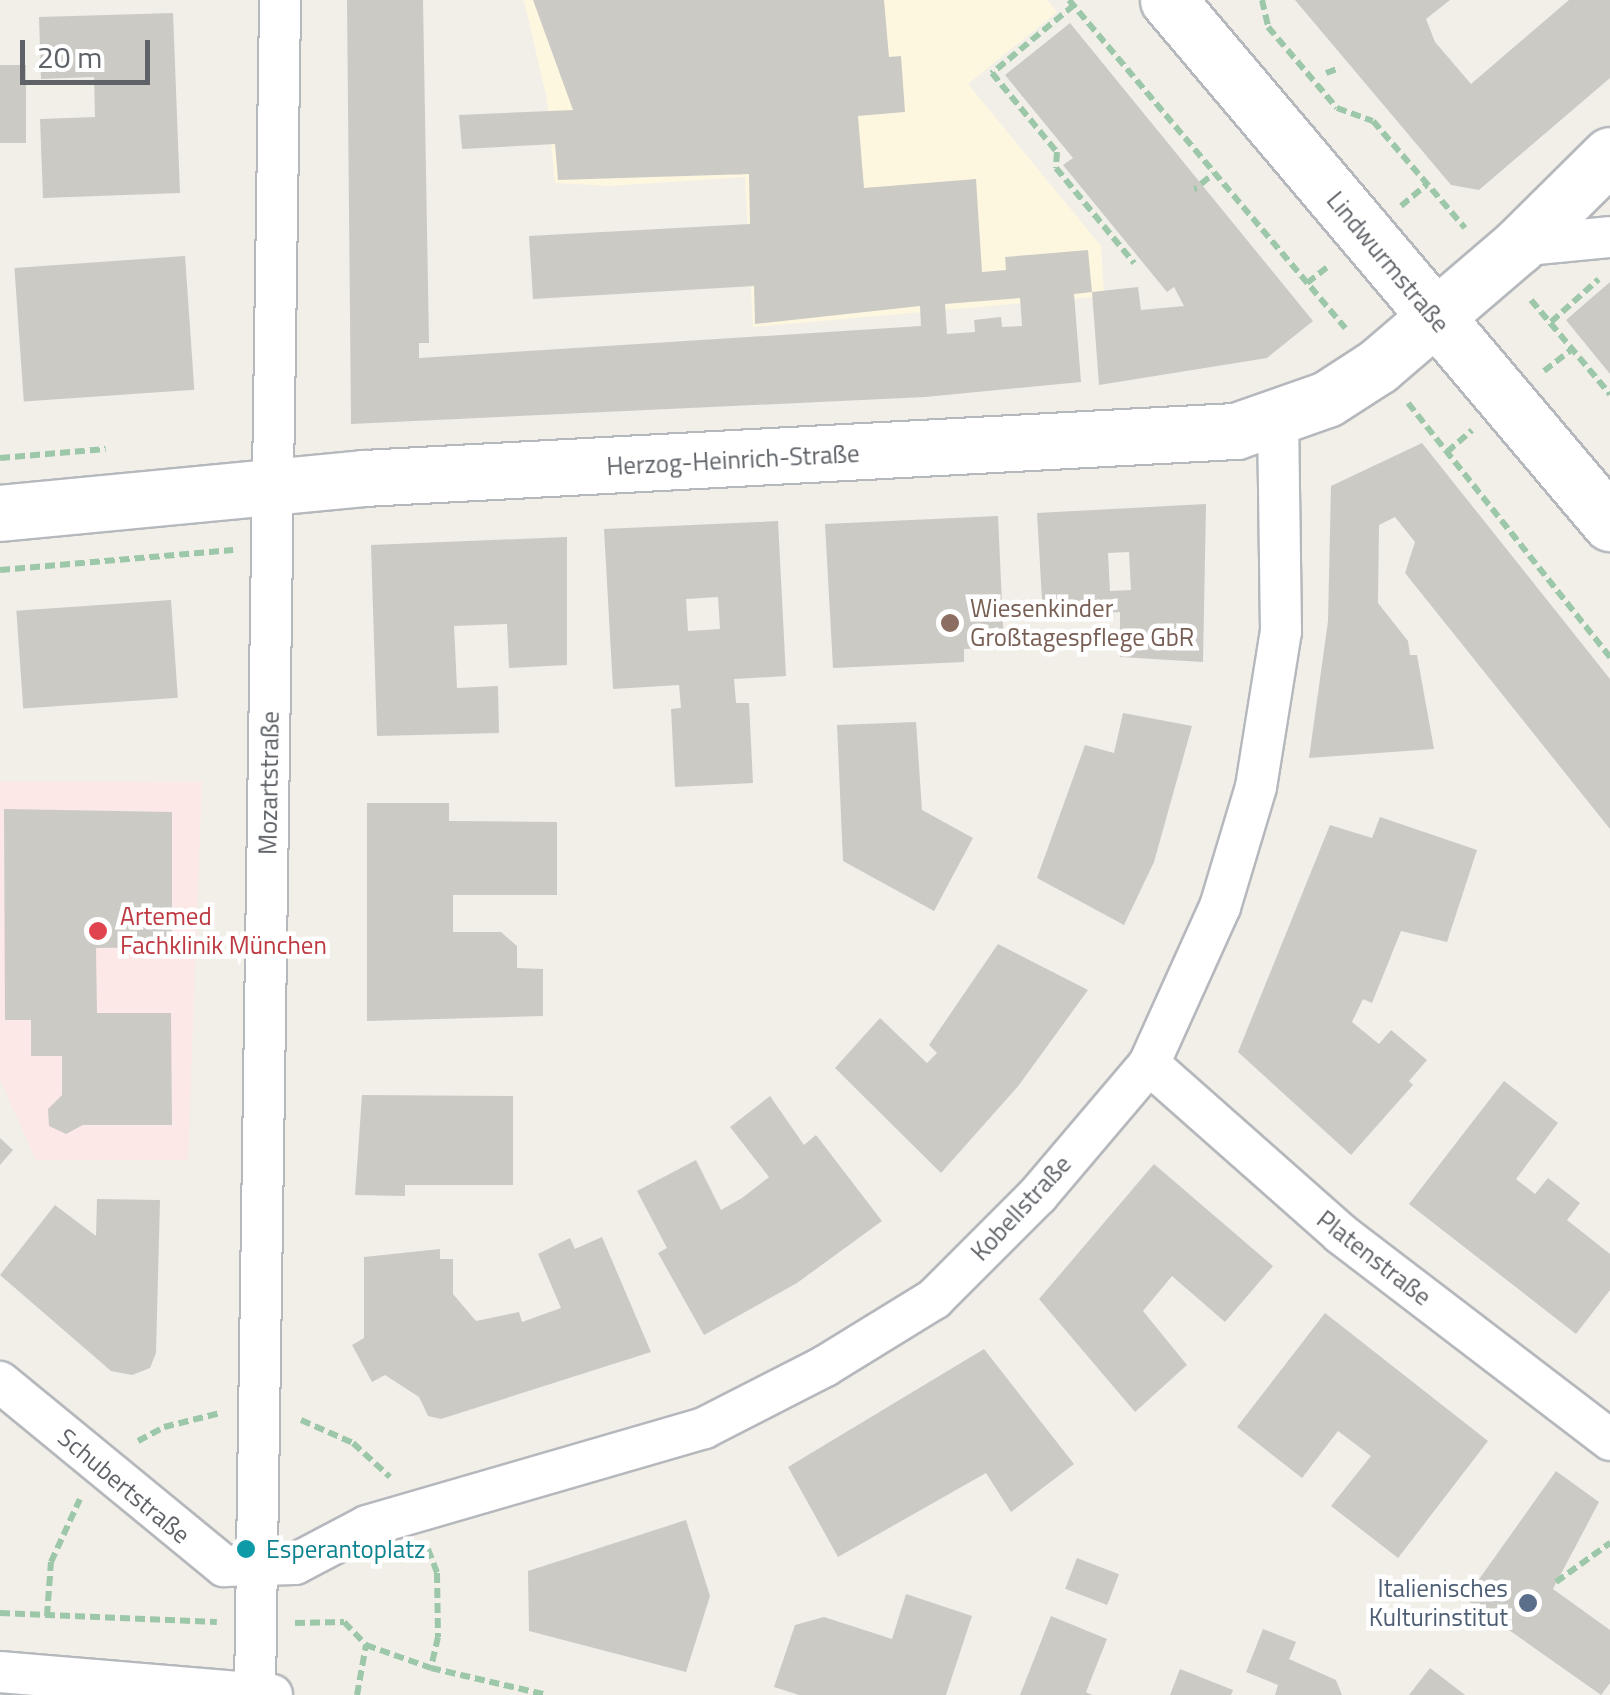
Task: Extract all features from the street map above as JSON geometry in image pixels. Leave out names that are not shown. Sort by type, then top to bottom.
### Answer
[{"type":"main road","name":"Lindwurmstraße","points":[[1168,0],[1610,522]]},
{"type":"main road","name":"Herzog-Heinrich-Straße","points":[[0,513],[273,486],[1191,435],[1278,419],[1378,366],[1518,246],[1610,155]]},
{"type":"street","name":"Mozartstraße","points":[[257,1566],[280,0]]},
{"type":"street","points":[[1518,246],[1610,237]]},
{"type":"street","name":"Kobellstraße","points":[[257,1566],[295,1564],[367,1526],[704,1428],[825,1366],[934,1299],[1038,1194],[1149,1064],[1220,907],[1256,787],[1281,632],[1278,419]]},
{"type":"street","name":"Platenstraße","points":[[1149,1064],[1340,1234],[1610,1440]]},
{"type":"street","name":"Schubertstraße","points":[[0,1382],[190,1542],[224,1566],[257,1566]]},
{"type":"street","points":[[0,1672],[263,1693],[257,1566]]},
{"type":"path","points":[[1262,0],[1268,26],[1336,108],[1373,121]]},
{"type":"path","points":[[1074,5],[992,73],[1057,152],[1056,168],[1134,263]]},
{"type":"path","points":[[1326,73],[1340,68]]},
{"type":"path","points":[[1197,187],[1213,174]]},
{"type":"path","points":[[1552,322],[1610,268]]},
{"type":"path","points":[[0,570],[272,547]]},
{"type":"path","points":[[1556,1582],[1610,1543]]},
{"type":"path","points":[[357,1695],[366,1645]]},
{"type":"shaded area","points":[[524,0],[1047,0],[1057,12],[968,84],[1101,246],[1104,296],[753,327],[745,177],[610,186],[555,183],[547,100]]},
{"type":"shaded area","name":"Artemed Fachklinik München","points":[[0,781],[202,782],[188,1160],[36,1160],[0,1080]]},
{"type":"building","points":[[347,0],[423,0],[429,343],[419,343],[419,358],[921,326],[920,306],[755,324],[754,286],[533,299],[529,236],[750,224],[749,174],[558,180],[555,144],[462,149],[459,115],[573,110],[533,0],[884,0],[889,57],[901,56],[905,112],[858,116],[864,188],[976,179],[982,272],[1006,270],[1005,257],[1088,250],[1092,292],[1074,294],[1081,382],[925,397],[351,424]],"holes":[[[1020,298],[1022,326],[1002,327],[1001,317],[974,320],[975,332],[947,334],[945,304]]]},
{"type":"building","points":[[1295,0],[1450,0],[1426,19],[1435,42],[1471,84],[1569,0],[1610,0],[1610,78],[1479,190],[1451,185]]},
{"type":"building","points":[[173,13],[180,193],[43,198],[40,119],[95,117],[94,77],[41,79],[39,17]]},
{"type":"building","points":[[1070,23],[1313,321],[1267,358],[1099,385],[1092,292],[1138,287],[1141,310],[1184,306],[1174,287],[1167,292],[1063,165],[1073,158],[1005,75]]},
{"type":"building","points":[[0,65],[26,65],[26,143],[0,143]]},
{"type":"building","points":[[185,256],[194,390],[24,402],[14,268]]},
{"type":"building","points":[[1610,282],[1610,374],[1566,320]]},
{"type":"building","points":[[1422,443],[1610,679],[1610,829],[1405,573],[1415,542],[1395,517],[1379,525],[1378,603],[1408,641],[1410,655],[1417,655],[1434,749],[1309,758],[1328,621],[1331,486]]},
{"type":"building","points":[[1206,504],[1203,662],[1120,657],[1120,612],[1043,617],[1037,513]],"holes":[[[1129,552],[1131,590],[1110,591],[1108,553]]]},
{"type":"building","points":[[998,516],[1004,647],[964,649],[964,662],[833,668],[825,524]]},
{"type":"building","points":[[778,521],[786,676],[734,679],[736,703],[749,703],[753,783],[675,787],[671,709],[681,708],[679,685],[613,689],[604,529]],"holes":[[[718,597],[720,629],[688,631],[686,599]]]},
{"type":"building","points":[[567,537],[567,665],[509,668],[507,624],[454,626],[457,688],[498,686],[499,733],[377,736],[371,545]]},
{"type":"building","points":[[171,600],[178,698],[23,709],[16,611]]},
{"type":"building","points":[[1123,713],[1192,726],[1154,862],[1124,925],[1037,878],[1085,745],[1114,753]]},
{"type":"building","points":[[916,722],[922,810],[973,838],[934,911],[843,861],[837,725]]},
{"type":"building","points":[[367,803],[449,803],[449,821],[557,822],[557,895],[453,895],[453,932],[501,932],[517,946],[517,968],[543,969],[543,1016],[367,1021]]},
{"type":"building","points":[[4,809],[172,812],[172,947],[96,948],[97,1013],[171,1013],[172,1125],[83,1125],[66,1134],[49,1126],[48,1109],[62,1095],[62,1056],[31,1056],[31,1020],[5,1020]]},
{"type":"building","points":[[1380,817],[1477,850],[1447,942],[1401,931],[1372,1003],[1363,999],[1352,1022],[1379,1044],[1391,1030],[1427,1060],[1409,1081],[1413,1085],[1351,1155],[1238,1052],[1330,825],[1372,838]]},
{"type":"building","points":[[998,944],[1088,990],[1019,1085],[941,1173],[835,1068],[880,1018],[927,1063],[937,1053],[929,1045]]},
{"type":"building","points":[[1504,1081],[1558,1123],[1516,1179],[1535,1194],[1548,1178],[1580,1203],[1567,1220],[1610,1254],[1610,1290],[1576,1334],[1409,1204]]},
{"type":"building","points":[[362,1095],[513,1096],[513,1185],[405,1185],[405,1196],[355,1195]]},
{"type":"building","points":[[770,1096],[804,1145],[816,1135],[882,1221],[797,1283],[704,1335],[658,1253],[667,1248],[637,1191],[696,1160],[721,1210],[742,1198],[769,1177],[730,1127]]},
{"type":"building","points":[[0,1138],[13,1150],[0,1165]]},
{"type":"building","points":[[1154,1164],[1273,1266],[1225,1322],[1172,1276],[1143,1311],[1187,1365],[1135,1412],[1039,1299]]},
{"type":"building","points":[[97,1199],[160,1200],[156,1353],[150,1368],[132,1375],[111,1371],[0,1275],[55,1205],[96,1236]]},
{"type":"building","points":[[602,1237],[651,1352],[441,1419],[428,1416],[419,1397],[385,1375],[372,1382],[352,1345],[364,1338],[364,1257],[440,1249],[440,1259],[453,1259],[453,1294],[476,1321],[519,1312],[522,1322],[561,1308],[538,1254],[570,1238],[575,1249]]},
{"type":"building","points":[[1325,1313],[1488,1441],[1398,1558],[1331,1506],[1371,1456],[1338,1431],[1302,1478],[1237,1427]]},
{"type":"building","points":[[984,1349],[1074,1464],[1011,1512],[986,1473],[838,1557],[788,1467]]},
{"type":"building","points":[[1556,1471],[1599,1502],[1553,1589],[1610,1630],[1610,1683],[1601,1695],[1465,1599]]},
{"type":"building","points":[[686,1520],[710,1596],[686,1672],[529,1631],[528,1571]]},
{"type":"building","points":[[1077,1558],[1119,1574],[1107,1605],[1065,1589]]},
{"type":"building","points":[[906,1594],[972,1616],[946,1695],[799,1695],[774,1687],[795,1625],[824,1617],[892,1639]]},
{"type":"building","points":[[1051,1616],[1107,1639],[1086,1692],[1092,1695],[1020,1695]]},
{"type":"building","points":[[1263,1629],[1296,1642],[1289,1659],[1336,1680],[1342,1695],[1275,1695],[1278,1685],[1246,1672]]},
{"type":"building","points":[[1430,1668],[1465,1695],[1409,1695]]},
{"type":"building","points":[[1180,1669],[1233,1690],[1231,1695],[1170,1695]]},
{"type":"place","name":"Wiesenkinder Großtagespflege GbR","points":[[950,623]]},
{"type":"place","name":"Artemed Fachklinik München","points":[[98,931]]},
{"type":"place","name":"Esperantoplatz","points":[[246,1549]]},
{"type":"place","name":"Italienisches Kulturinstitut","points":[[1528,1603]]}]
